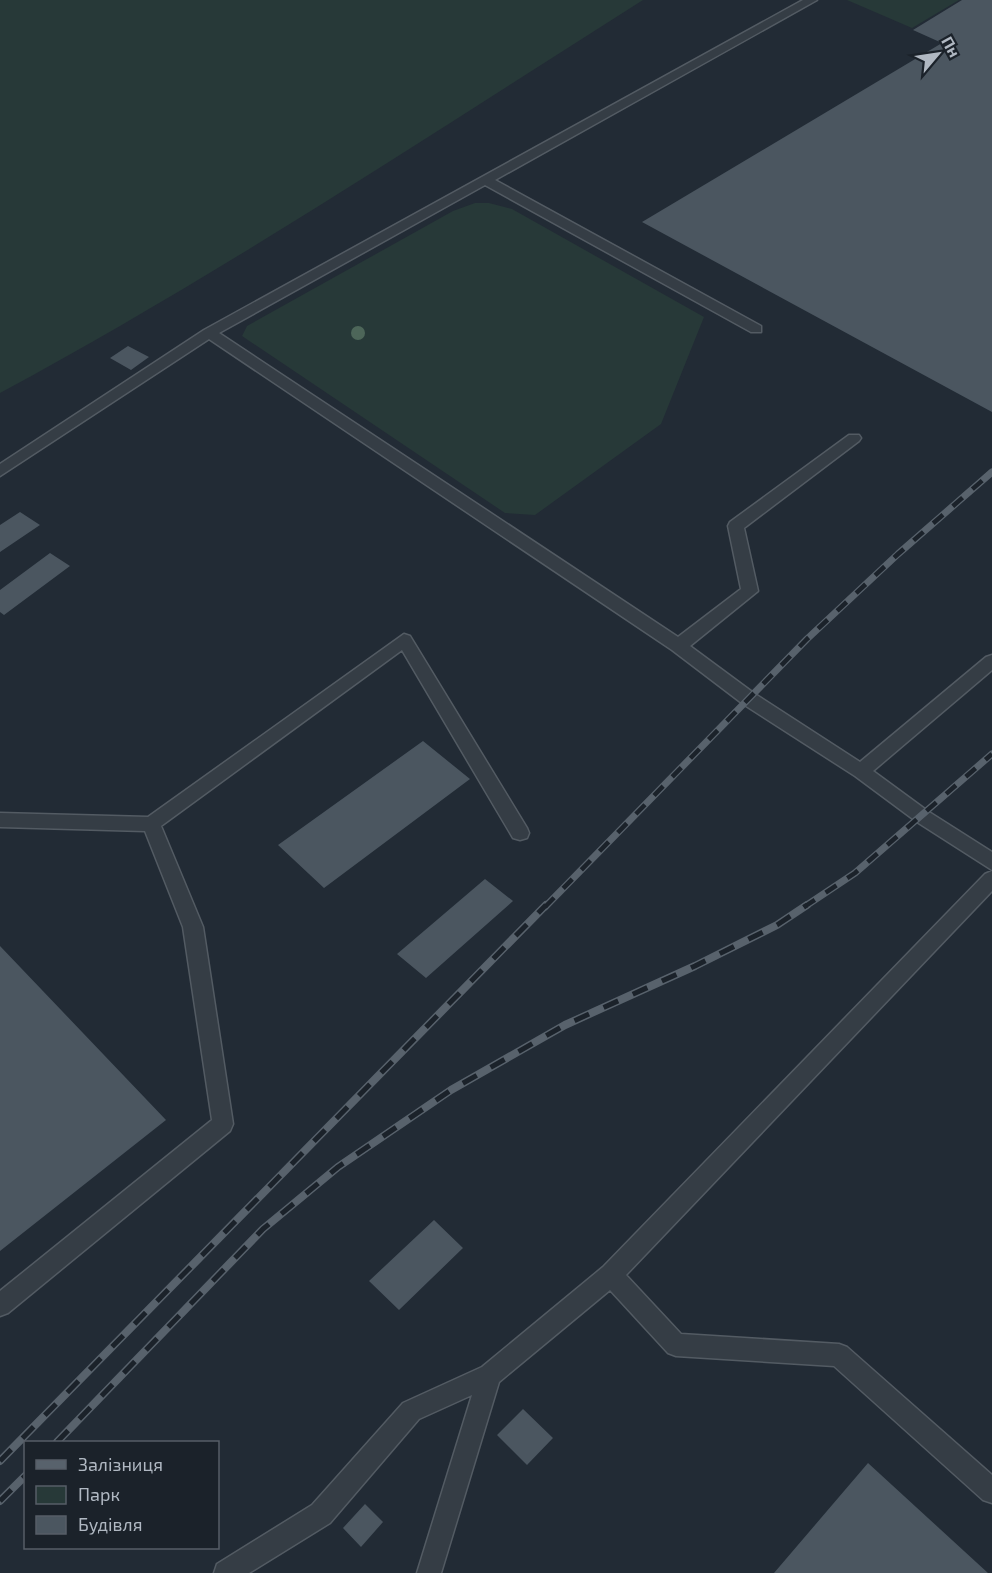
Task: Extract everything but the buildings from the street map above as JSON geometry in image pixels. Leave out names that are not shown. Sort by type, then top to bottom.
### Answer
[{"type":"lane","points":[[0,471],[209,333],[811,0]]},
{"type":"lane","points":[[485,180],[756,329]]},
{"type":"lane","points":[[209,333],[678,646],[749,699],[861,771],[923,817],[992,861]]},
{"type":"lane","points":[[678,646],[750,591],[736,526],[854,438]]},
{"type":"lane","points":[[0,820],[151,824],[404,640],[520,833]]},
{"type":"lane","points":[[861,771],[992,661]]},
{"type":"lane","points":[[0,1305],[223,1124],[193,927],[151,824]]},
{"type":"lane","points":[[225,1573],[321,1514],[411,1411],[490,1375],[611,1275],[992,879]]},
{"type":"lane","points":[[611,1275],[676,1345],[839,1355],[992,1491]]},
{"type":"lane","points":[[429,1573],[490,1375]]},
{"type":"green space","points":[[0,0],[643,0],[245,252],[0,393]]},
{"type":"green space","points":[[847,0],[959,0],[912,28]]},
{"type":"green space","points":[[475,203],[489,203],[512,209],[704,317],[661,424],[535,515],[505,513],[242,336],[247,326],[453,211]]},
{"type":"railway","points":[[545,907],[807,639],[898,554],[992,472]]},
{"type":"railway","points":[[58,1441],[263,1229],[338,1167],[451,1090],[565,1025],[695,966],[777,925],[855,873],[992,754]]},
{"type":"railway","points":[[0,1461],[546,905]]},
{"type":"railway","points":[[0,1501],[24,1477]]}]
